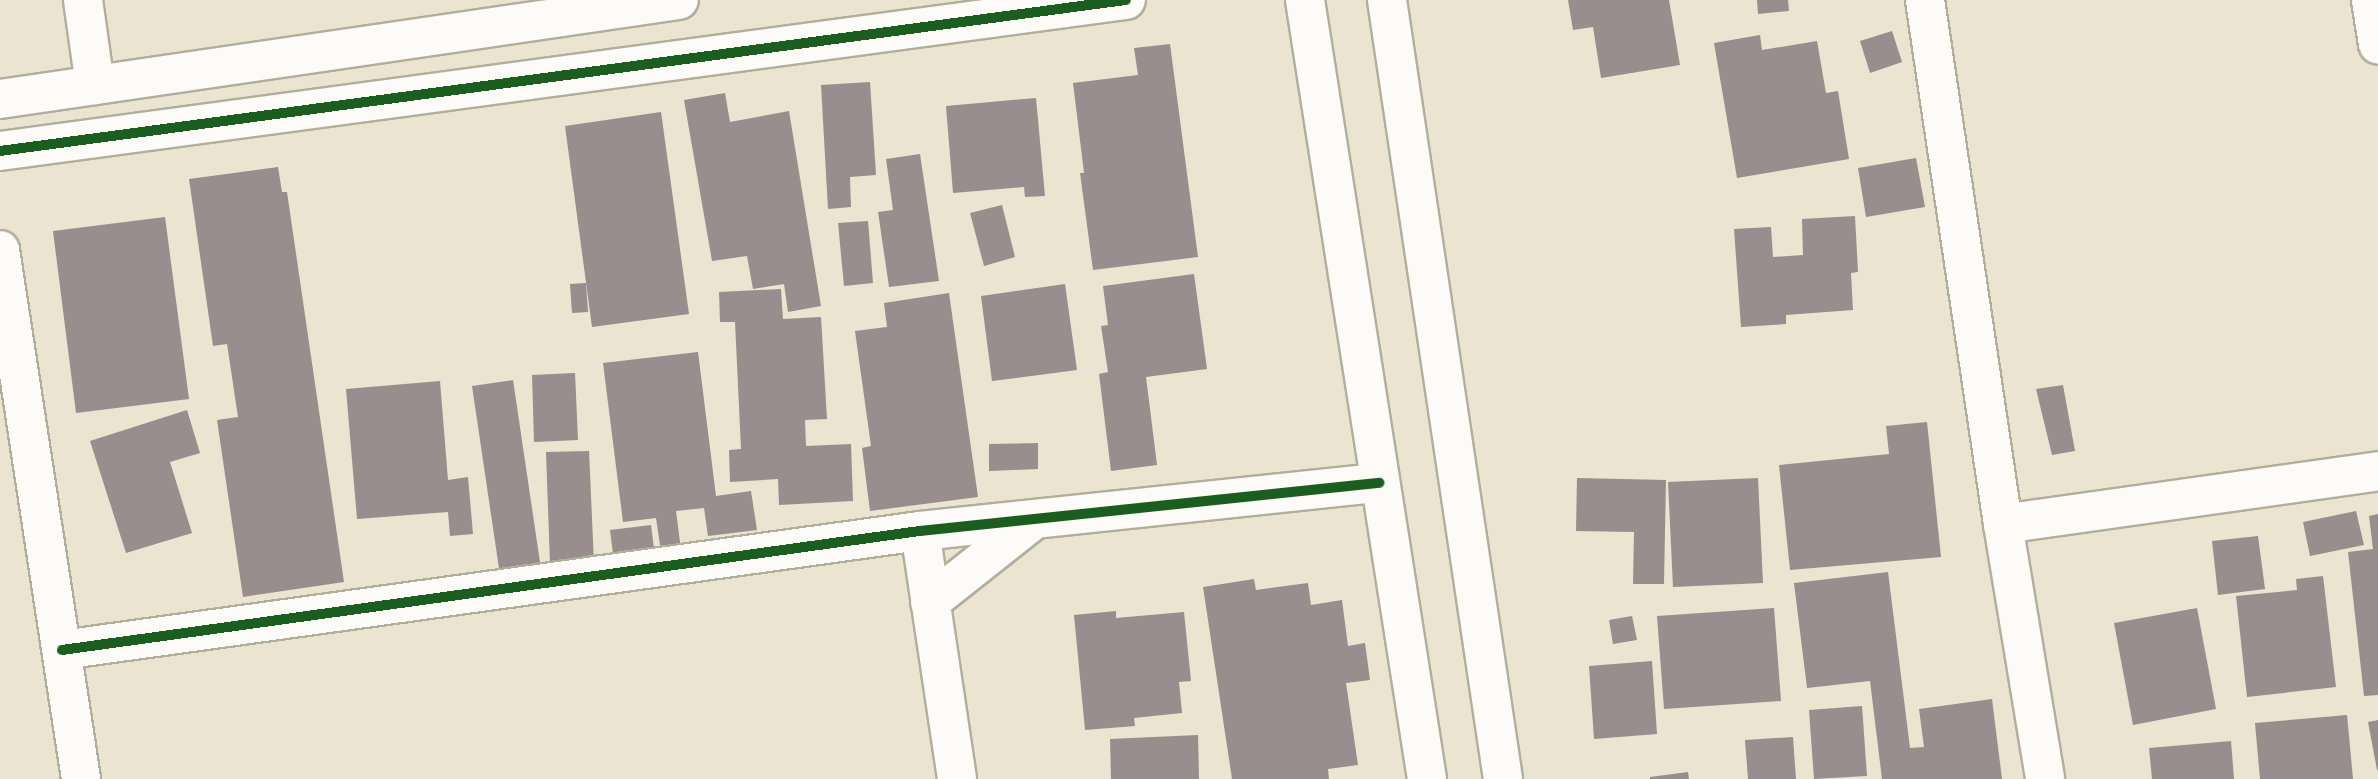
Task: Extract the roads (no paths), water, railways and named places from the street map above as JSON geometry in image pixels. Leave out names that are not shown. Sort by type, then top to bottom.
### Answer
[{"type":"street","points":[[83,0],[95,85]]},
{"type":"street","points":[[0,99],[679,0]]},
{"type":"street","points":[[0,151],[1126,0]]},
{"type":"street","points":[[1305,0],[1427,779]]},
{"type":"street","points":[[1387,0],[1503,779]]},
{"type":"street","points":[[1925,0],[2003,524],[2045,779]]},
{"type":"street","points":[[2371,0],[2378,44]]},
{"type":"street","points":[[0,250],[81,779]]},
{"type":"street","points":[[2003,524],[2378,471]]},
{"type":"street","points":[[62,650],[920,531],[1380,483]]},
{"type":"street","points":[[930,602],[1035,519]]},
{"type":"street","points":[[920,531],[957,779]]}]
